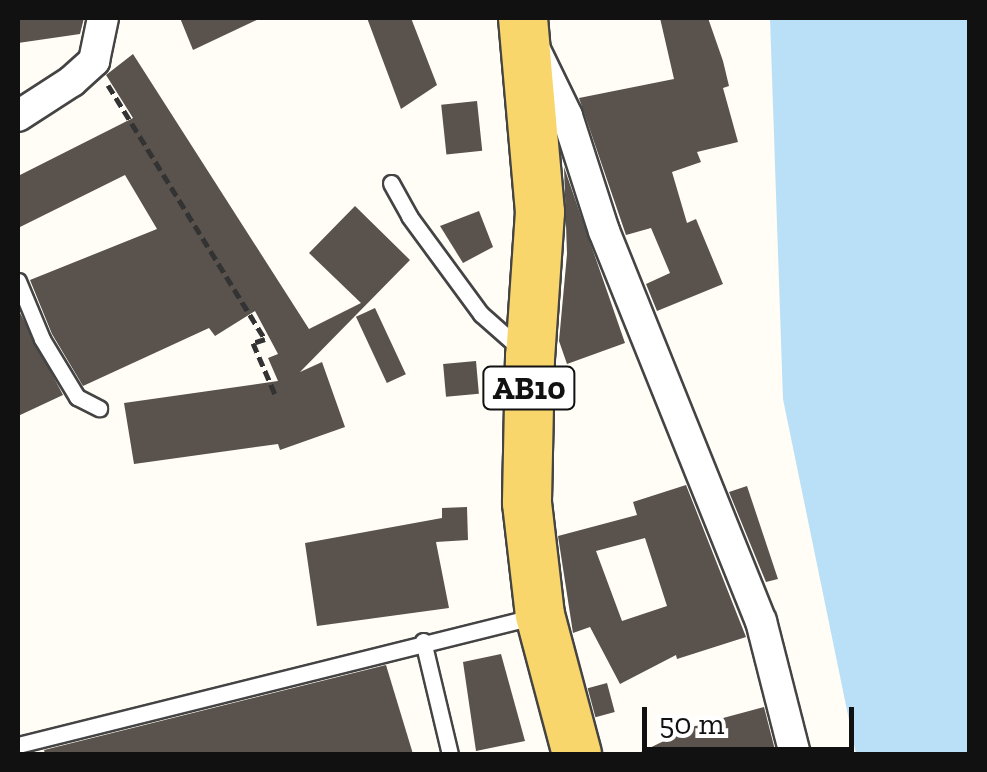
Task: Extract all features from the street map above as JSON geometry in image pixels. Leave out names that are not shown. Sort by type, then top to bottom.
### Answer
[{"type":"main road","name":"AB10","points":[[525,26],[540,212],[530,357],[527,503],[540,615],[577,754]]},
{"type":"street","points":[[18,116],[94,62],[103,18]]},
{"type":"street","points":[[525,26],[567,116],[604,232],[761,621],[795,754]]},
{"type":"lane","points":[[392,182],[409,216],[481,314],[530,357]]},
{"type":"lane","points":[[18,280],[42,339],[76,398],[99,408]]},
{"type":"lane","points":[[18,745],[423,641],[540,615]]},
{"type":"lane","points":[[423,641],[450,754]]},
{"type":"path","points":[[94,62],[264,339],[253,343],[275,394]]},
{"type":"water","points":[[770,18],[969,18],[969,754],[856,754],[783,399]]},
{"type":"building","points":[[18,18],[84,18],[80,34],[18,43]]},
{"type":"building","points":[[180,18],[261,18],[193,50]]},
{"type":"building","points":[[367,18],[411,18],[437,85],[401,109]]},
{"type":"building","points":[[660,18],[708,18],[723,61],[729,86],[723,88],[738,142],[697,152],[701,162],[672,172],[687,223],[696,219],[723,284],[657,311],[646,284],[670,273],[651,228],[626,235],[579,98],[674,79]]},
{"type":"building","points":[[133,54],[309,329],[361,303],[309,253],[355,206],[410,260],[300,372],[322,362],[345,427],[280,450],[278,444],[134,464],[124,403],[278,381],[268,358],[278,354],[255,311],[215,336],[209,328],[83,386],[52,334],[30,280],[157,229],[125,175],[18,228],[18,176],[133,118],[106,75]]},
{"type":"building","points":[[477,101],[482,151],[446,154],[441,105]]},
{"type":"building","points":[[564,167],[625,343],[567,364],[559,341],[567,254]]},
{"type":"building","points":[[479,211],[493,247],[463,263],[440,226]]},
{"type":"building","points":[[375,308],[406,374],[387,383],[356,317]]},
{"type":"building","points":[[18,309],[63,395],[18,416]]},
{"type":"building","points":[[476,361],[479,394],[446,397],[443,364]]},
{"type":"building","points":[[686,485],[746,637],[677,659],[676,655],[620,684],[590,627],[573,633],[558,536],[637,515],[633,502]],"holes":[[[645,538],[667,606],[622,621],[596,551]]]},
{"type":"building","points":[[747,486],[778,579],[766,582],[729,492]]},
{"type":"building","points":[[467,507],[468,540],[436,542],[449,608],[317,626],[305,543],[442,518],[442,508]]},
{"type":"building","points":[[501,654],[525,741],[476,751],[463,662]]},
{"type":"building","points":[[386,665],[413,754],[45,754],[44,750]]},
{"type":"building","points":[[607,683],[615,712],[595,717],[588,688]]},
{"type":"building","points":[[764,707],[776,754],[637,754],[697,725]]}]
